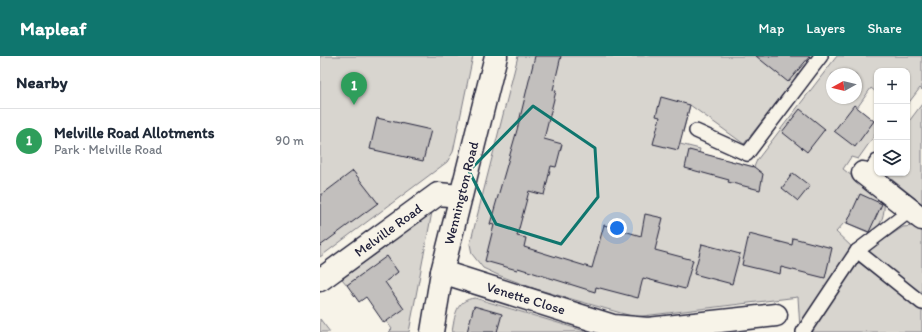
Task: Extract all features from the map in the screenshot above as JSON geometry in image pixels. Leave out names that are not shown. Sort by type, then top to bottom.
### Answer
[{"type":"street","name":"Wennington Road","points":[[432,332],[442,272],[496,56]]},
{"type":"street","points":[[869,170],[916,215]]},
{"type":"street","name":"Melville Road","points":[[320,280],[438,194],[460,196]]},
{"type":"street","name":"Venette Close","points":[[442,272],[613,326],[648,329],[776,315]]},
{"type":"lane","points":[[696,131],[747,154],[821,56]]},
{"type":"lane","points":[[803,332],[857,251],[916,215]]},
{"type":"lane","points":[[857,251],[922,303]]},
{"type":"highlighted area","points":[[533,106],[595,148],[598,197],[561,244],[496,224],[469,171]]},
{"type":"shaded area","points":[[320,56],[473,56],[453,152],[447,162],[320,257]]},
{"type":"shaded area","points":[[518,56],[813,56],[744,144],[690,105],[680,144],[700,149],[699,153],[754,167],[757,160],[826,70],[826,104],[860,104],[857,108],[874,122],[874,136],[858,159],[851,157],[843,169],[884,201],[883,215],[880,223],[872,234],[847,223],[844,223],[836,232],[853,248],[800,329],[798,297],[635,317],[536,289],[498,275],[483,268],[472,254],[470,244]]},
{"type":"shaded area","points":[[837,56],[922,56],[922,90],[920,88],[910,101],[910,68],[874,68],[874,90],[871,88],[862,101],[862,68],[828,68]]},
{"type":"shaded area","points":[[922,104],[922,204],[888,176],[910,176],[910,120]]},
{"type":"shaded area","points":[[432,212],[409,332],[389,332],[392,329],[386,321],[385,282],[398,272],[387,257],[347,285],[342,279]]},
{"type":"shaded area","points":[[915,226],[922,229],[922,297],[865,252],[903,227]]},
{"type":"shaded area","points":[[857,261],[922,311],[922,332],[810,332]]},
{"type":"shaded area","points":[[475,298],[588,332],[452,332],[455,315],[460,305],[468,299]]},
{"type":"shaded area","points":[[320,319],[330,332],[320,332]]},
{"type":"building","points":[[535,56],[561,56],[553,90],[556,91],[544,139],[562,144],[556,167],[551,166],[544,195],[529,191],[517,236],[526,238],[524,247],[592,268],[604,225],[641,236],[645,214],[663,218],[655,250],[693,260],[685,289],[643,278],[638,298],[596,287],[595,292],[518,268],[517,270],[485,261],[494,225],[490,224],[517,130]]},
{"type":"building","points":[[756,56],[810,56],[788,82]]},
{"type":"building","points":[[661,97],[690,105],[678,150],[653,144],[660,117],[656,116]]},
{"type":"building","points":[[854,105],[874,121],[855,147],[834,131]]},
{"type":"building","points":[[800,109],[825,129],[807,152],[782,132]]},
{"type":"building","points":[[377,118],[431,130],[423,161],[370,149]]},
{"type":"building","points":[[689,150],[754,167],[763,174],[760,190],[728,182],[729,180],[685,168]]},
{"type":"building","points":[[353,171],[378,203],[320,246],[320,196]]},
{"type":"building","points":[[793,173],[810,186],[798,201],[782,188]]},
{"type":"building","points":[[860,194],[882,204],[869,232],[847,223]]},
{"type":"building","points":[[749,234],[792,245],[793,238],[832,248],[825,278],[781,267],[780,274],[742,265]]},
{"type":"building","points":[[702,244],[740,254],[732,284],[694,274]]},
{"type":"building","points":[[387,256],[398,272],[385,282],[404,309],[384,323],[366,297],[359,302],[347,285]]},
{"type":"building","points":[[474,306],[502,314],[497,332],[467,332]]},
{"type":"place","name":"Melville Road Allotments","points":[[354,105]]}]
